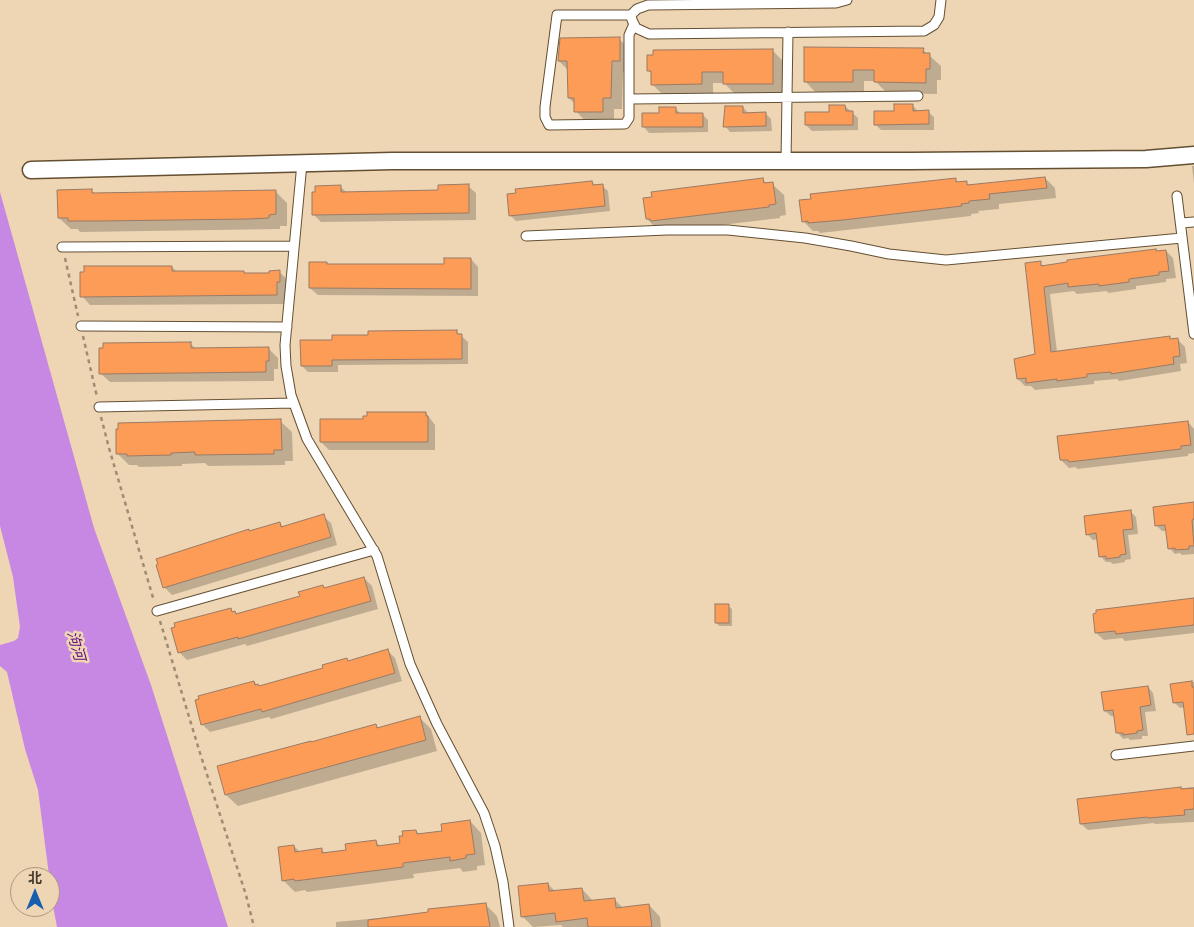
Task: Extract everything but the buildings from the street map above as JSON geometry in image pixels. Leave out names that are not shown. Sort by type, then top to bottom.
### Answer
[{"type":"street","points":[[31,170],[392,161],[1146,159],[1194,155]]},
{"type":"lane","points":[[634,24],[629,35],[630,99],[629,118],[625,124],[549,124],[545,117],[545,107],[557,15],[631,15],[637,9],[648,5],[836,3],[847,0]]},
{"type":"lane","points":[[631,15],[636,28],[649,34],[924,31],[934,25],[938,17],[940,0]]},
{"type":"lane","points":[[786,161],[788,32]]},
{"type":"lane","points":[[630,99],[918,96]]},
{"type":"lane","points":[[302,163],[287,327],[286,366],[294,403],[307,438],[374,550],[413,673],[436,724],[484,813],[490,829],[503,882],[509,927]]},
{"type":"lane","points":[[1177,196],[1194,334]]},
{"type":"lane","points":[[1181,223],[1194,222]]},
{"type":"lane","points":[[526,236],[667,230],[728,230],[805,238],[889,254],[946,260],[1182,238]]},
{"type":"lane","points":[[62,247],[294,246]]},
{"type":"lane","points":[[81,326],[287,327]]},
{"type":"lane","points":[[99,407],[294,403]]},
{"type":"lane","points":[[157,611],[374,550]]},
{"type":"lane","points":[[1116,755],[1194,746]]},
{"type":"path","points":[[62,247],[108,448],[254,927]]},
{"type":"water","name":"泃河","points":[[0,192],[94,528],[151,685],[228,927],[57,927],[55,917],[60,917],[60,867],[48,867],[38,790],[25,749],[7,672],[0,666],[0,645],[18,638],[20,627],[13,577],[0,526]]}]
